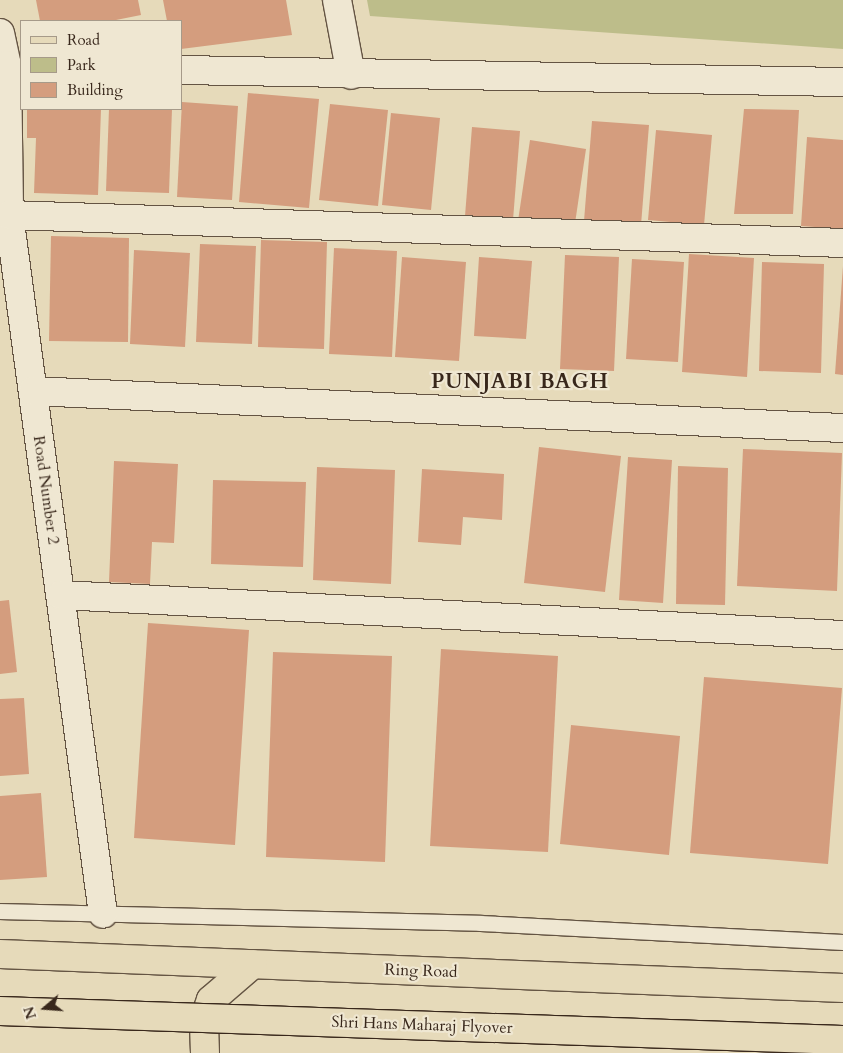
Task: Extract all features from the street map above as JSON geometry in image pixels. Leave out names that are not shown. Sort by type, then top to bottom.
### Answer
[{"type":"main road","name":"Ring Road","points":[[0,954],[843,988]]},
{"type":"main road","points":[[206,1053],[204,1020],[211,1000],[252,964]]},
{"type":"main road","name":"Shri Hans Maharaj Flyover","points":[[0,1011],[843,1040]]},
{"type":"street","points":[[338,0],[351,75]]},
{"type":"street","name":"Road Number 2","points":[[0,33],[14,65],[9,215],[103,914]]},
{"type":"street","points":[[182,70],[351,75],[843,82]]},
{"type":"street","points":[[9,215],[843,243]]},
{"type":"street","points":[[33,391],[843,428]]},
{"type":"street","points":[[60,595],[843,635]]},
{"type":"lane","points":[[0,911],[480,923],[843,942]]},
{"type":"green space","points":[[367,0],[843,0],[843,49],[370,16]]},
{"type":"building","points":[[36,0],[138,0],[141,15],[116,20],[40,20]]},
{"type":"building","points":[[163,0],[286,0],[292,35],[182,49],[182,20],[167,20]]},
{"type":"building","points":[[248,93],[319,99],[309,208],[239,202]]},
{"type":"building","points":[[182,102],[238,106],[232,200],[177,197]]},
{"type":"building","points":[[330,104],[388,110],[378,206],[319,200]]},
{"type":"building","points":[[744,109],[799,110],[793,214],[734,214]]},
{"type":"building","points":[[27,110],[101,110],[98,195],[34,193],[36,138],[27,138]]},
{"type":"building","points":[[109,110],[172,110],[169,193],[106,191]]},
{"type":"building","points":[[391,113],[440,118],[431,210],[382,205]]},
{"type":"building","points":[[592,121],[649,125],[641,225],[584,221]]},
{"type":"building","points":[[472,127],[520,131],[513,220],[465,216]]},
{"type":"building","points":[[656,130],[712,135],[704,225],[648,220]]},
{"type":"building","points":[[807,137],[843,140],[843,229],[801,226]]},
{"type":"building","points":[[530,140],[586,149],[574,230],[518,221]]},
{"type":"building","points":[[51,236],[129,238],[128,342],[49,341]]},
{"type":"building","points":[[261,240],[327,242],[324,349],[258,347]]},
{"type":"building","points":[[200,244],[256,246],[252,344],[196,342]]},
{"type":"building","points":[[334,248],[397,251],[392,357],[329,354]]},
{"type":"building","points":[[134,250],[190,253],[185,347],[130,344]]},
{"type":"building","points":[[689,254],[754,258],[747,377],[682,372]]},
{"type":"building","points":[[565,255],[619,257],[614,371],[560,369]]},
{"type":"building","points":[[402,257],[466,262],[459,361],[395,357]]},
{"type":"building","points":[[479,257],[532,261],[526,339],[474,336]]},
{"type":"building","points":[[632,259],[684,262],[678,362],[626,359]]},
{"type":"building","points":[[762,262],[824,264],[821,373],[759,371]]},
{"type":"building","points":[[843,266],[843,375],[835,374]]},
{"type":"building","points":[[539,447],[621,456],[605,592],[524,583]]},
{"type":"building","points":[[743,449],[842,453],[837,591],[737,586]]},
{"type":"building","points":[[628,457],[672,460],[663,603],[619,600]]},
{"type":"building","points":[[114,461],[178,464],[174,543],[152,542],[150,584],[109,582]]},
{"type":"building","points":[[678,466],[728,468],[725,605],[676,604]]},
{"type":"building","points":[[317,467],[395,470],[391,584],[313,580]]},
{"type":"building","points":[[422,469],[504,474],[502,520],[463,517],[461,545],[418,542]]},
{"type":"building","points":[[213,480],[306,482],[303,567],[211,564]]},
{"type":"building","points":[[9,600],[17,672],[0,674],[0,601]]},
{"type":"building","points":[[148,623],[249,630],[235,845],[134,838]]},
{"type":"building","points":[[441,649],[558,656],[548,852],[430,846]]},
{"type":"building","points":[[273,652],[392,656],[385,862],[266,857]]},
{"type":"building","points":[[704,677],[842,688],[828,864],[690,853]]},
{"type":"building","points":[[24,698],[29,774],[0,776],[0,699]]},
{"type":"building","points":[[571,725],[680,736],[669,855],[560,844]]},
{"type":"building","points":[[41,793],[47,877],[0,880],[0,796]]},
{"type":"district","name":"PUNJABI BAGH","points":[[520,382]]}]
